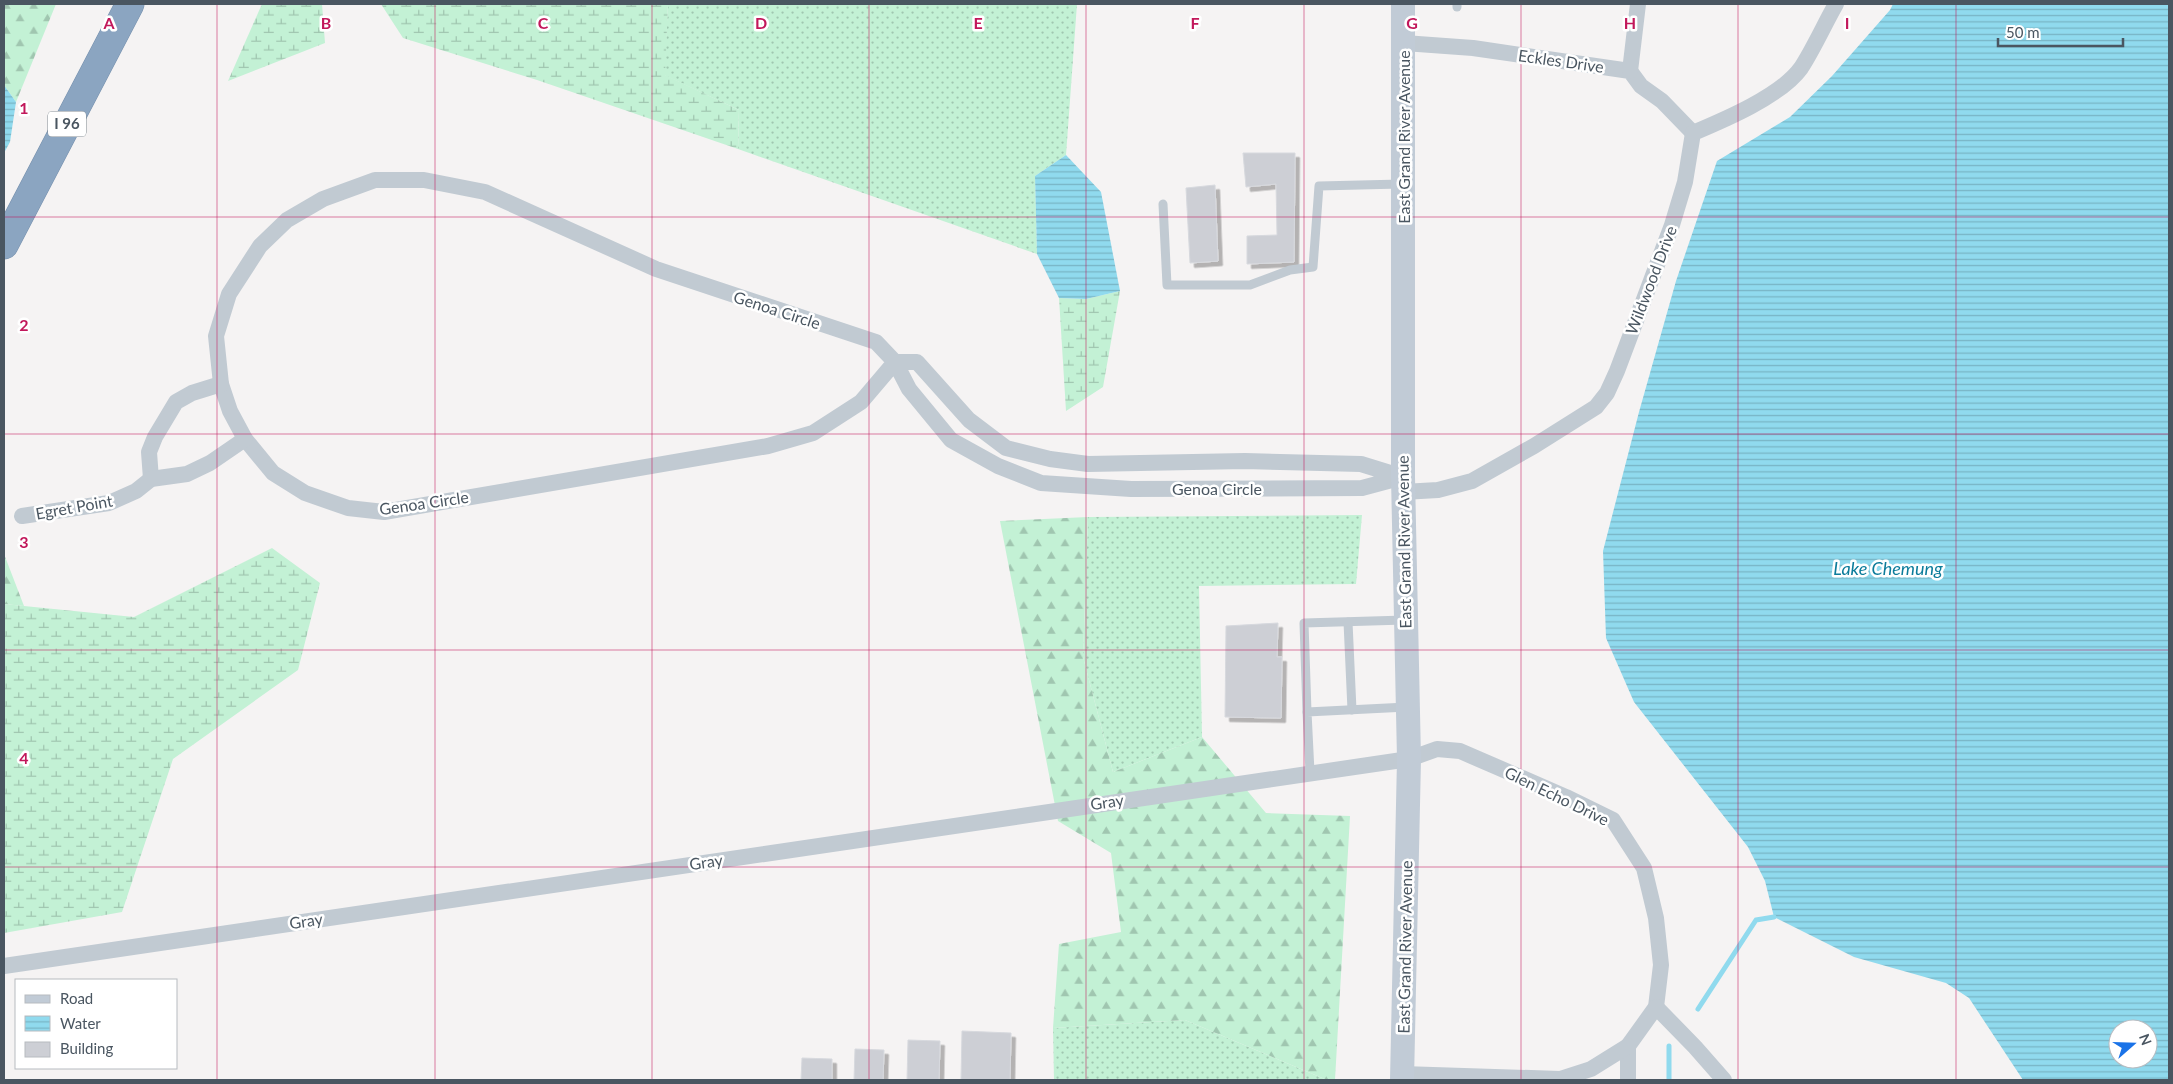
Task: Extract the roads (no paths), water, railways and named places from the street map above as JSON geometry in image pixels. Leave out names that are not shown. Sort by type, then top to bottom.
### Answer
[{"type":"highway","name":"I 96","points":[[4,245],[130,4]]},
{"type":"main road","name":"East Grand River Avenue","points":[[1402,1077],[1409,759],[1403,484],[1404,4]]},
{"type":"street","points":[[1638,4],[1630,71],[1640,86],[1662,101],[1693,133],[1762,100],[1786,82],[1800,69],[1836,4]]},
{"type":"street","name":"Eckles Drive","points":[[1404,43],[1473,48],[1630,71]]},
{"type":"street","name":"Wildwood Drive","points":[[1403,484],[1438,490],[1472,481],[1534,446],[1596,407],[1607,393],[1617,371],[1672,225],[1685,182],[1693,133]]},
{"type":"street","name":"Genoa Circle","points":[[1403,484],[1361,464],[1245,460],[1088,464],[1050,459],[1006,448],[969,420],[917,362],[895,362],[861,402],[813,433],[768,446],[384,512],[348,508],[305,493],[273,473],[245,440],[230,411],[221,384],[216,336],[230,294],[260,246],[288,220],[323,199],[375,180],[424,180],[485,192],[656,269],[876,342],[895,362],[909,389],[950,440],[998,466],[1041,483],[1131,489],[1362,488],[1403,484]]},
{"type":"street","points":[[151,479],[149,452],[155,437],[176,402],[192,393],[221,384]]},
{"type":"street","name":"Egret Point","points":[[22,516],[109,503],[136,491],[151,479],[188,474],[245,440]]},
{"type":"street","points":[[998,466],[1006,448]]},
{"type":"street","points":[[1131,489],[1133,462]]},
{"type":"street","points":[[1304,462],[1304,489]]},
{"type":"street","name":"Glen Echo Drive","points":[[1409,759],[1437,750],[1460,751],[1566,797],[1613,820],[1644,868],[1656,918],[1661,965],[1656,1008],[1628,1046]]},
{"type":"street","name":"Gray","points":[[4,966],[1310,772],[1409,759]]},
{"type":"street","points":[[1656,1008],[1696,1047],[1724,1080]]},
{"type":"street","points":[[1402,1077],[1560,1079],[1592,1069],[1628,1046]]},
{"type":"street","points":[[1628,1046],[1628,1080]]},
{"type":"lane","points":[[1163,204],[1167,285],[1250,285],[1290,270],[1313,267],[1319,186],[1404,184]]},
{"type":"lane","points":[[1310,772],[1304,623],[1405,620]]},
{"type":"lane","points":[[1348,622],[1352,710]]},
{"type":"lane","points":[[1307,712],[1407,707]]},
{"type":"water","name":"Lake Chemung","points":[[1893,4],[2169,4],[2169,1080],[2023,1080],[1969,998],[1946,983],[1854,957],[1774,917],[1765,881],[1748,847],[1634,702],[1606,638],[1603,551],[1639,412],[1676,281],[1717,161],[1790,117],[1832,76],[1890,10]]},
{"type":"water","points":[[4,85],[16,102],[10,142],[4,153]]},
{"type":"water","points":[[1066,155],[1101,192],[1120,291],[1086,299],[1059,298],[1037,254],[1035,176]]},
{"type":"waterway","points":[[1698,1009],[1756,920],[1774,917]]},
{"type":"waterway","points":[[1669,1046],[1669,1080]]}]
